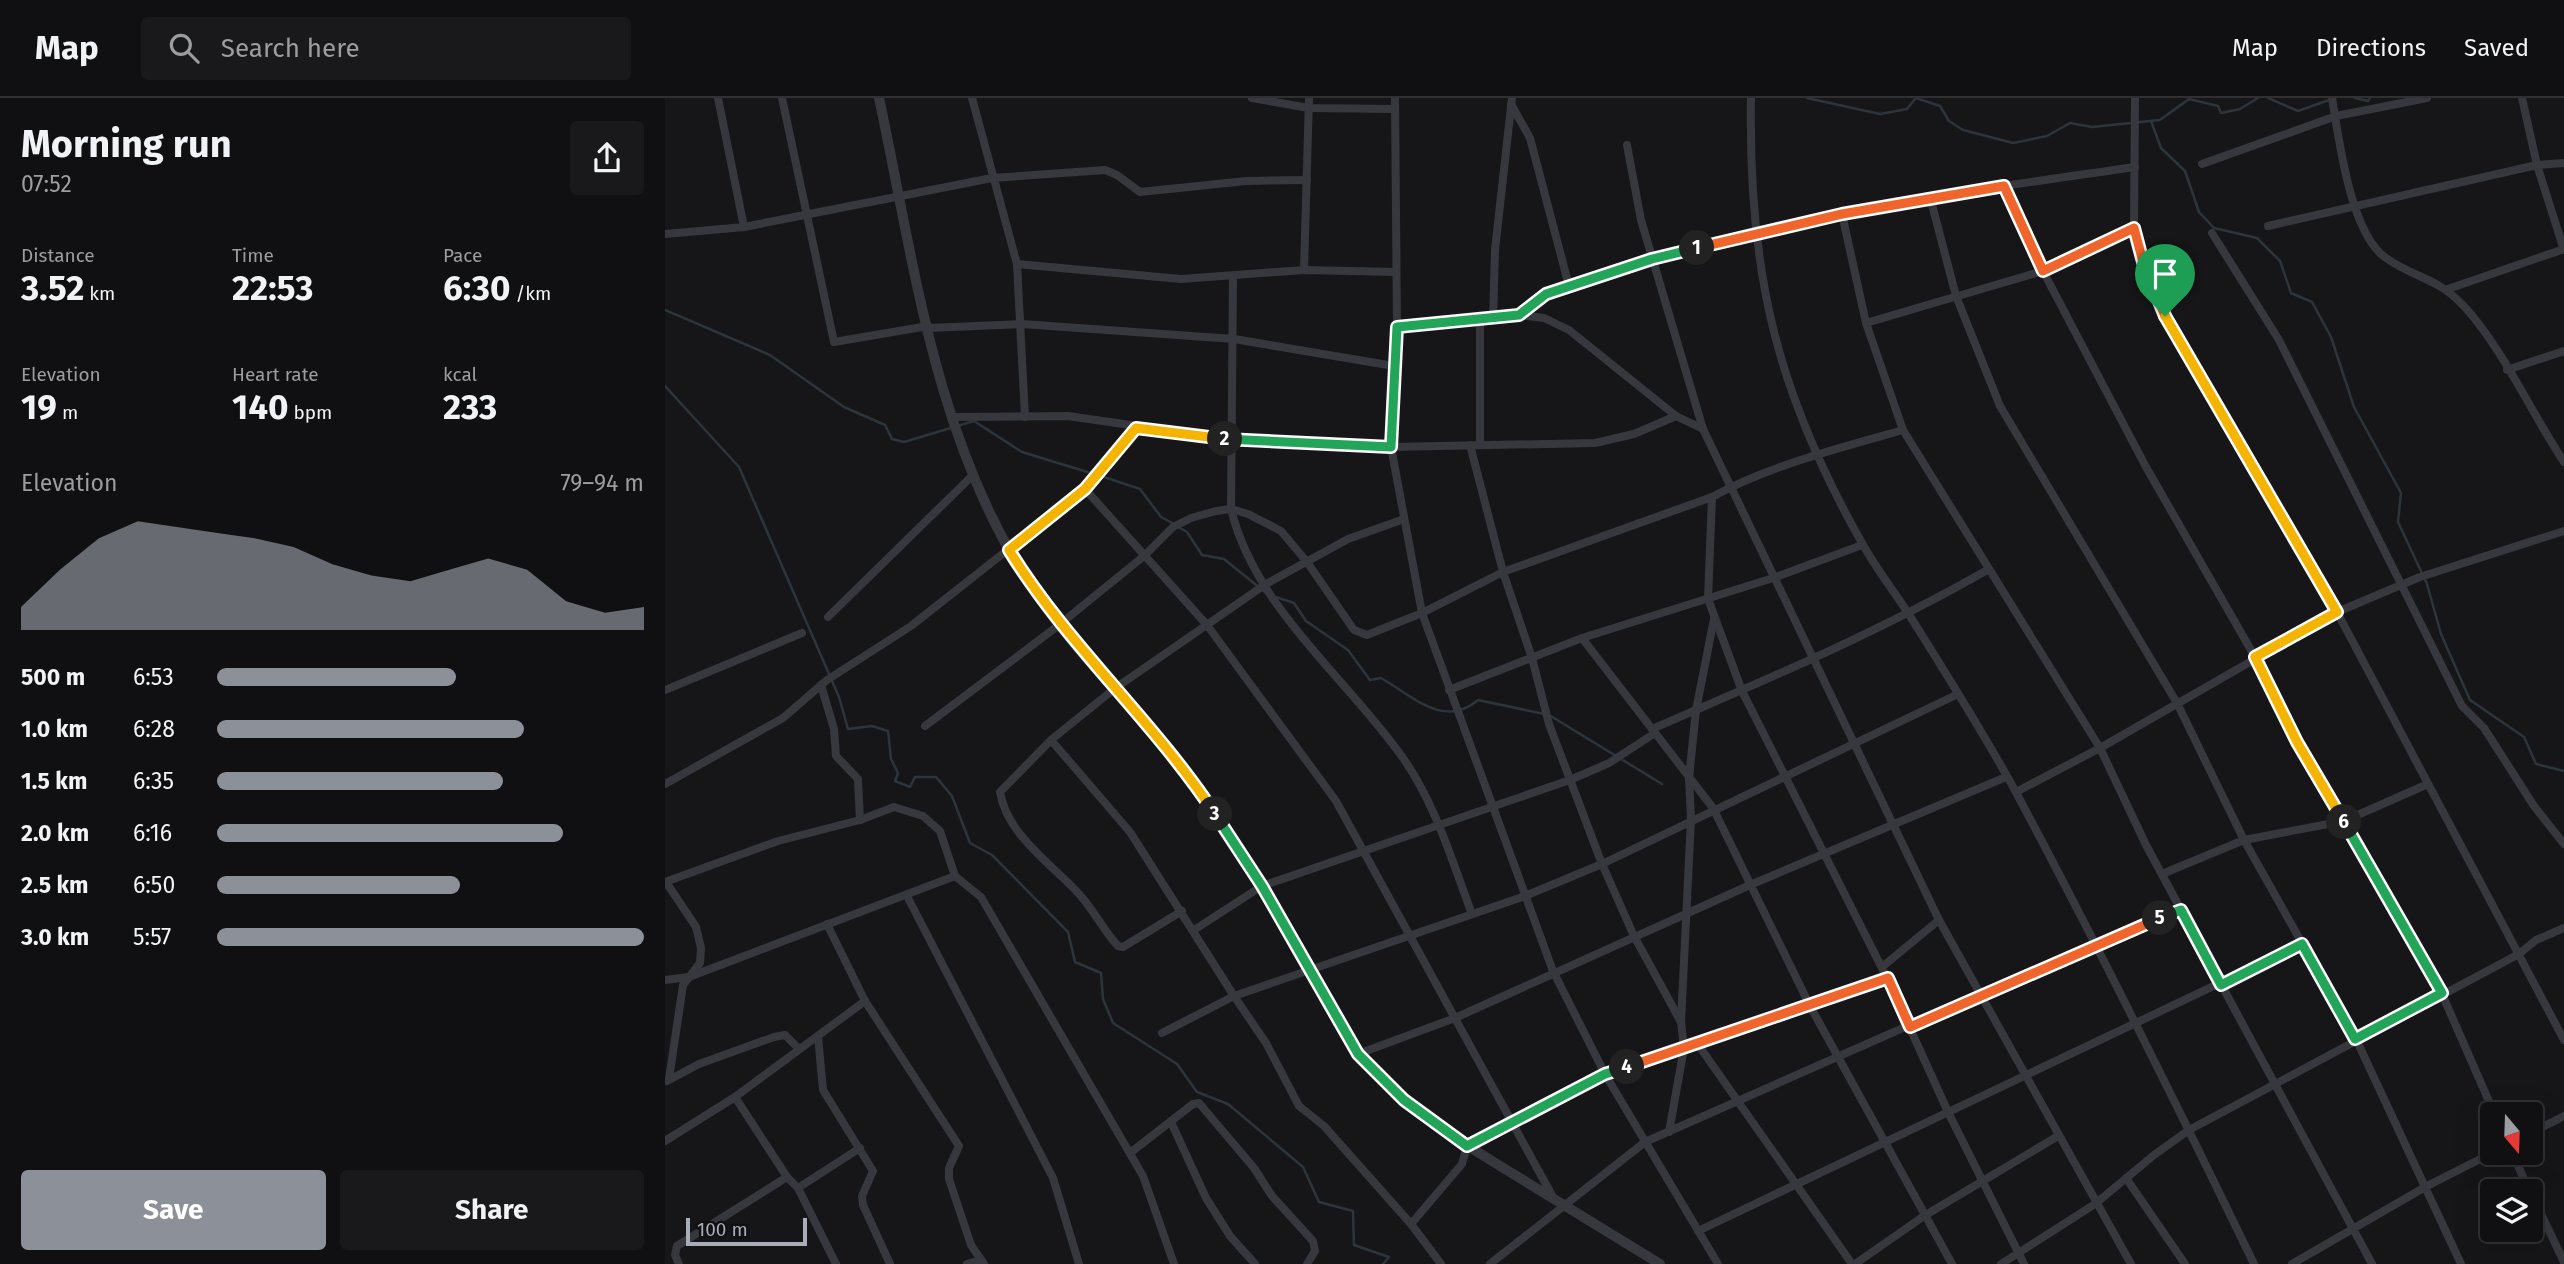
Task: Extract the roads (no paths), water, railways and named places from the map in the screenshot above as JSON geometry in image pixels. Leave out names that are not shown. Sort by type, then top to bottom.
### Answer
[{"type":"street","points":[[717,98],[744,227]]},
{"type":"street","points":[[782,98],[834,342],[928,327],[1022,324],[1234,339],[1394,366]]},
{"type":"street","points":[[879,98],[928,327],[951,417],[973,475],[1009,550],[1059,625],[1179,764],[1262,886],[1358,1054],[1404,1100],[1467,1146],[1660,1264]]},
{"type":"street","points":[[972,98],[1017,264],[1025,417]]},
{"type":"street","points":[[1252,98],[1394,109]]},
{"type":"street","points":[[1395,98],[1397,327],[1391,447],[1422,613],[1553,971],[1605,1074],[1718,1264]]},
{"type":"street","points":[[1751,98],[1749,174],[1754,233],[1771,330],[1787,385],[1816,455],[1862,545],[1909,615],[2016,792],[2189,1130],[2254,1264]]},
{"type":"street","points":[[2135,98],[2134,228],[2143,262],[2165,316],[2337,612],[2561,1029],[2564,1040]]},
{"type":"street","points":[[2202,164],[2336,116],[2427,98]]},
{"type":"street","points":[[2448,289],[2564,249],[2537,165],[2522,98]]},
{"type":"street","points":[[1511,101],[1530,138],[1569,286]]},
{"type":"street","points":[[1493,320],[1495,250],[1511,101]]},
{"type":"street","points":[[2333,101],[2355,206],[2371,243],[2385,258],[2448,289],[2471,314],[2561,453],[2564,463]]},
{"type":"street","points":[[1304,270],[1309,103]]},
{"type":"street","points":[[1627,145],[1652,259],[1703,429],[1940,920],[2095,1204],[2131,1264]]},
{"type":"street","points":[[2268,226],[2537,165],[2564,163]]},
{"type":"street","points":[[1519,315],[1539,298],[1569,286],[1652,259],[1754,233],[1930,197],[2135,167]]},
{"type":"street","points":[[665,234],[744,227],[992,178],[1105,170],[1117,175],[1140,192],[1246,181],[1307,180]]},
{"type":"street","points":[[2004,186],[2043,271],[2146,467],[2255,657],[2297,742],[2442,993],[2488,1102]]},
{"type":"street","points":[[1930,197],[1956,296],[2000,406],[2177,704],[2244,840],[2355,1039],[2427,1186],[2461,1264]]},
{"type":"street","points":[[1842,214],[1866,323],[1903,429],[2099,748],[2181,910],[2372,1264]]},
{"type":"street","points":[[1866,323],[2043,271],[2134,228]]},
{"type":"street","points":[[2213,233],[2279,341],[2358,493],[2462,706],[2484,728],[2534,806],[2564,844]]},
{"type":"street","points":[[1017,264],[1181,279],[1304,270],[1397,272]]},
{"type":"street","points":[[1233,276],[1234,440],[1231,509],[1237,534],[1280,608],[1402,757],[1439,825],[1472,914]]},
{"type":"street","points":[[1397,327],[1493,320],[1519,315],[1544,318],[1569,330],[1676,416],[1703,429]]},
{"type":"street","points":[[1480,320],[1480,445]]},
{"type":"street","points":[[2507,370],[2564,351]]},
{"type":"street","points":[[951,417],[1068,415],[1107,420],[1136,428],[1234,440],[1391,447],[1595,443],[1634,434],[1676,416]]},
{"type":"street","points":[[665,784],[783,718],[824,682],[911,626],[1085,489],[1136,428]]},
{"type":"street","points":[[925,726],[1059,625],[1182,521],[1231,509],[1281,531],[1360,635],[1367,635],[1422,613],[1503,572],[1712,497],[1731,487],[1816,455],[1903,429]]},
{"type":"street","points":[[1470,445],[1503,572],[1532,658],[1549,724],[1602,864],[1634,936],[1681,1022]]},
{"type":"street","points":[[828,617],[973,475]]},
{"type":"street","points":[[1085,489],[1207,625],[1336,802],[1360,851],[1555,1200]]},
{"type":"street","points":[[1712,497],[1708,599],[1742,691],[1888,978],[1949,1114],[2024,1264]]},
{"type":"street","points":[[1182,911],[1123,947],[1118,946],[1080,895],[1020,834],[1001,802],[1000,792],[1051,740],[1114,689],[1266,584],[1356,535],[1404,519]]},
{"type":"street","points":[[2016,792],[2099,748],[2337,612],[2424,576],[2564,531]]},
{"type":"street","points":[[1449,690],[1582,638],[1773,578],[1862,545]]},
{"type":"street","points":[[1194,930],[1262,886],[1570,780],[1609,763],[1653,731],[1909,615],[1989,569]]},
{"type":"street","points":[[1669,1132],[1684,1048],[1681,1022],[1691,819],[1689,778],[1696,710],[1714,616]]},
{"type":"street","points":[[665,690],[802,633]]},
{"type":"street","points":[[1582,638],[1713,808],[1810,1006],[1883,1143],[1952,1264]]},
{"type":"street","points":[[824,682],[837,756],[857,779],[860,820]]},
{"type":"street","points":[[1162,1033],[1234,996],[1525,896],[1602,864],[1713,808],[1956,695]]},
{"type":"street","points":[[1051,740],[1131,832],[1266,1043],[1299,1106],[1324,1126],[1411,1224],[1441,1264]]},
{"type":"street","points":[[1358,1054],[1455,1018],[1553,971],[2006,777]]},
{"type":"street","points":[[2162,874],[2244,840],[2344,821],[2428,784]]},
{"type":"street","points":[[667,1081],[683,985],[700,963],[696,927],[666,882],[778,841],[860,820],[894,807],[923,816],[940,831],[955,876],[970,885],[981,897],[1143,1176],[1174,1264]]},
{"type":"street","points":[[665,980],[689,977],[955,876]]},
{"type":"street","points":[[908,896],[1053,1178],[1079,1264]]},
{"type":"street","points":[[1490,1264],[1566,1207],[1645,1142],[1980,994],[2181,910]]},
{"type":"street","points":[[1882,967],[1940,920]]},
{"type":"street","points":[[827,924],[865,1001],[959,1146],[949,1168],[949,1179],[971,1245],[982,1262],[967,1264]]},
{"type":"street","points":[[2001,1264],[2095,1204],[2189,1130],[2355,1039],[2519,954],[2536,940],[2564,928]]},
{"type":"street","points":[[1698,1231],[1795,1182],[2027,1078],[2302,944]]},
{"type":"street","points":[[1411,1224],[1462,1164],[1467,1146],[1511,1121],[1605,1074],[1888,978]]},
{"type":"street","points":[[665,1141],[735,1097],[865,1001]]},
{"type":"street","points":[[667,1081],[699,1064],[774,1037],[785,1035],[799,1049]]},
{"type":"street","points":[[818,1036],[823,1090],[873,1171],[862,1196],[863,1205],[890,1264]]},
{"type":"street","points":[[1697,1043],[1853,1264],[1924,1216],[2058,1136]]},
{"type":"street","points":[[735,1097],[787,1177],[798,1188],[835,1264]]},
{"type":"street","points":[[1130,1153],[1193,1104],[1199,1103],[1254,1168],[1272,1196],[1313,1241],[1315,1251],[1307,1264]]},
{"type":"street","points":[[2543,1127],[2564,1116]]},
{"type":"street","points":[[1171,1122],[1206,1198],[1230,1236],[1255,1264]]},
{"type":"street","points":[[798,1188],[860,1148]]},
{"type":"street","points":[[2292,1264],[2427,1186],[2480,1159]]},
{"type":"street","points":[[678,1264],[675,1255],[677,1246],[787,1177]]},
{"type":"street","points":[[2126,1178],[2185,1264]]},
{"type":"street","points":[[2543,1219],[2564,1263]]},
{"type":"waterway","points":[[1807,98],[1880,114],[1907,109],[1916,98],[1940,106],[1949,121],[1963,130],[2013,143],[2047,136],[2070,123],[2092,127],[2160,120],[2189,99],[2218,106],[2221,113],[2240,109],[2258,98]]},
{"type":"waterway","points":[[2268,98],[2298,111],[2329,100]]},
{"type":"waterway","points":[[2355,98],[2368,101],[2370,98]]},
{"type":"waterway","points":[[2151,121],[2161,148],[2185,171],[2199,212],[2214,228],[2257,238],[2280,261],[2291,293],[2312,302],[2331,337],[2354,407],[2401,493],[2398,522],[2427,584],[2441,634],[2470,700],[2524,737],[2536,764],[2564,771]]},
{"type":"waterway","points":[[665,310],[770,355],[844,407],[885,425],[892,439],[904,442],[974,421],[1022,452],[1094,474]]},
{"type":"waterway","points":[[665,386],[739,467],[839,697],[848,729],[872,726],[888,731],[891,759],[898,773],[895,781],[910,787],[915,777],[936,777],[952,796],[970,843],[992,855],[1068,932],[1075,962],[1101,973],[1103,999],[1113,1023],[1177,1064],[1197,1092],[1228,1104],[1303,1167],[1319,1202],[1353,1211],[1354,1245],[1389,1257],[1383,1264]]},
{"type":"waterway","points":[[1101,476],[1140,489],[1161,517],[1174,524]]},
{"type":"waterway","points":[[1180,528],[1187,532],[1202,555],[1224,559],[1266,593]]},
{"type":"waterway","points":[[1276,597],[1294,603],[1306,621],[1348,650],[1370,680],[1381,678],[1417,701],[1441,711],[1465,708],[1478,700],[1549,715],[1662,784]]}]
